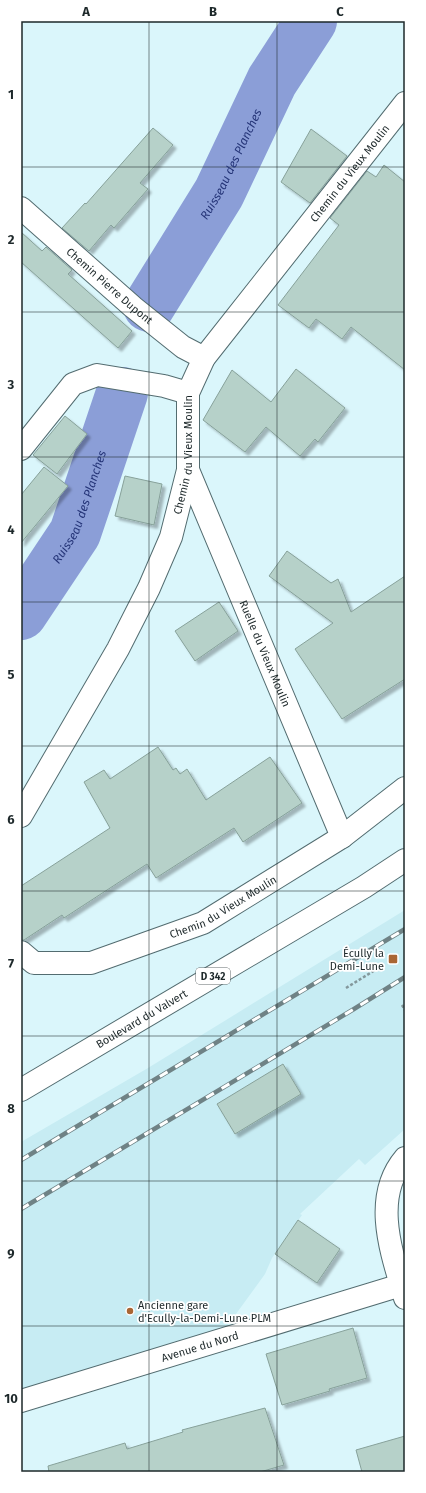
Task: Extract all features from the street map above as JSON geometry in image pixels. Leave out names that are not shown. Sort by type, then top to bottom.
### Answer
[{"type":"street","name":"Chemin du Vieux Moulin","points":[[21,816],[118,649],[171,537],[188,470],[188,393],[204,358],[405,103]]},
{"type":"street","name":"Chemin Pierre Dupont","points":[[21,208],[133,307],[183,347],[204,358]]},
{"type":"street","points":[[21,449],[72,384],[97,375],[164,386],[188,393]]},
{"type":"street","name":"Ruelle du Vieux Moulin","points":[[188,470],[342,837]]},
{"type":"street","name":"Chemin du Vieux Moulin","points":[[21,952],[34,963],[91,963],[203,923],[342,837],[405,788]]},
{"type":"street","name":"Boulevard du Valvert","points":[[21,1090],[364,887],[405,860]]},
{"type":"street","points":[[403,1292],[391,1254],[386,1221],[388,1197],[397,1168],[405,1158]]},
{"type":"street","name":"Avenue du Nord","points":[[21,1401],[403,1292]]},
{"type":"path","points":[[346,988],[380,967]]},
{"type":"path","points":[[402,1005],[405,1010]]},
{"type":"shaded area","points":[[405,910],[405,1129],[365,1165],[359,1159],[300,1214],[302,1215],[272,1258],[265,1274],[225,1329],[21,1392],[21,1142],[148,1068]]},
{"type":"building","points":[[153,128],[173,145],[140,183],[148,189],[114,228],[111,225],[89,251],[62,228],[85,203],[86,204]]},
{"type":"building","points":[[311,129],[347,156],[310,203],[281,182]]},
{"type":"building","points":[[384,165],[405,182],[405,370],[351,327],[342,339],[316,319],[309,328],[278,305],[339,225],[330,218],[367,171],[376,177]]},
{"type":"building","points":[[21,232],[42,251],[46,247],[72,270],[68,274],[132,331],[118,348],[21,262]]},
{"type":"building","points":[[296,369],[345,408],[318,442],[315,439],[300,456],[266,427],[245,452],[203,420],[232,370],[271,402]]},
{"type":"building","points":[[65,416],[87,434],[57,474],[33,455]]},
{"type":"building","points":[[44,467],[68,486],[21,543],[21,495]]},
{"type":"building","points":[[125,476],[162,484],[154,525],[115,516]]},
{"type":"building","points":[[287,551],[331,583],[338,579],[351,612],[405,576],[405,679],[342,719],[295,649],[333,623],[269,576]]},
{"type":"building","points":[[219,602],[238,631],[195,661],[175,631]]},
{"type":"building","points":[[158,747],[173,770],[176,768],[180,774],[187,769],[206,800],[270,757],[302,803],[243,842],[234,828],[156,878],[147,864],[64,918],[62,915],[24,940],[21,940],[21,886],[110,828],[84,782],[104,770],[110,779]]},
{"type":"building","points":[[283,1064],[301,1094],[235,1134],[217,1104]]},
{"type":"building","points":[[298,1220],[340,1249],[317,1283],[275,1254]]},
{"type":"building","points":[[353,1328],[367,1378],[282,1405],[266,1354]]},
{"type":"building","points":[[265,1408],[284,1465],[260,1472],[49,1472],[48,1466],[125,1443],[127,1449],[183,1432],[182,1430]]},
{"type":"building","points":[[405,1436],[405,1472],[362,1472],[356,1450]]},
{"type":"waterway","name":"Ruisseau des Planches","points":[[149,306],[219,193],[272,81],[311,21]]},
{"type":"waterway","name":"Ruisseau des Planches","points":[[21,614],[75,533],[122,393]]},
{"type":"railway","points":[[21,1160],[405,929]]},
{"type":"railway","points":[[21,1209],[405,977]]},
{"type":"place","name":"Écully la Demi-Lune","points":[[393,959]]},
{"type":"place","name":"Ancienne gare d'Ecully-la-Demi-Lune PLM","points":[[130,1311]]}]
